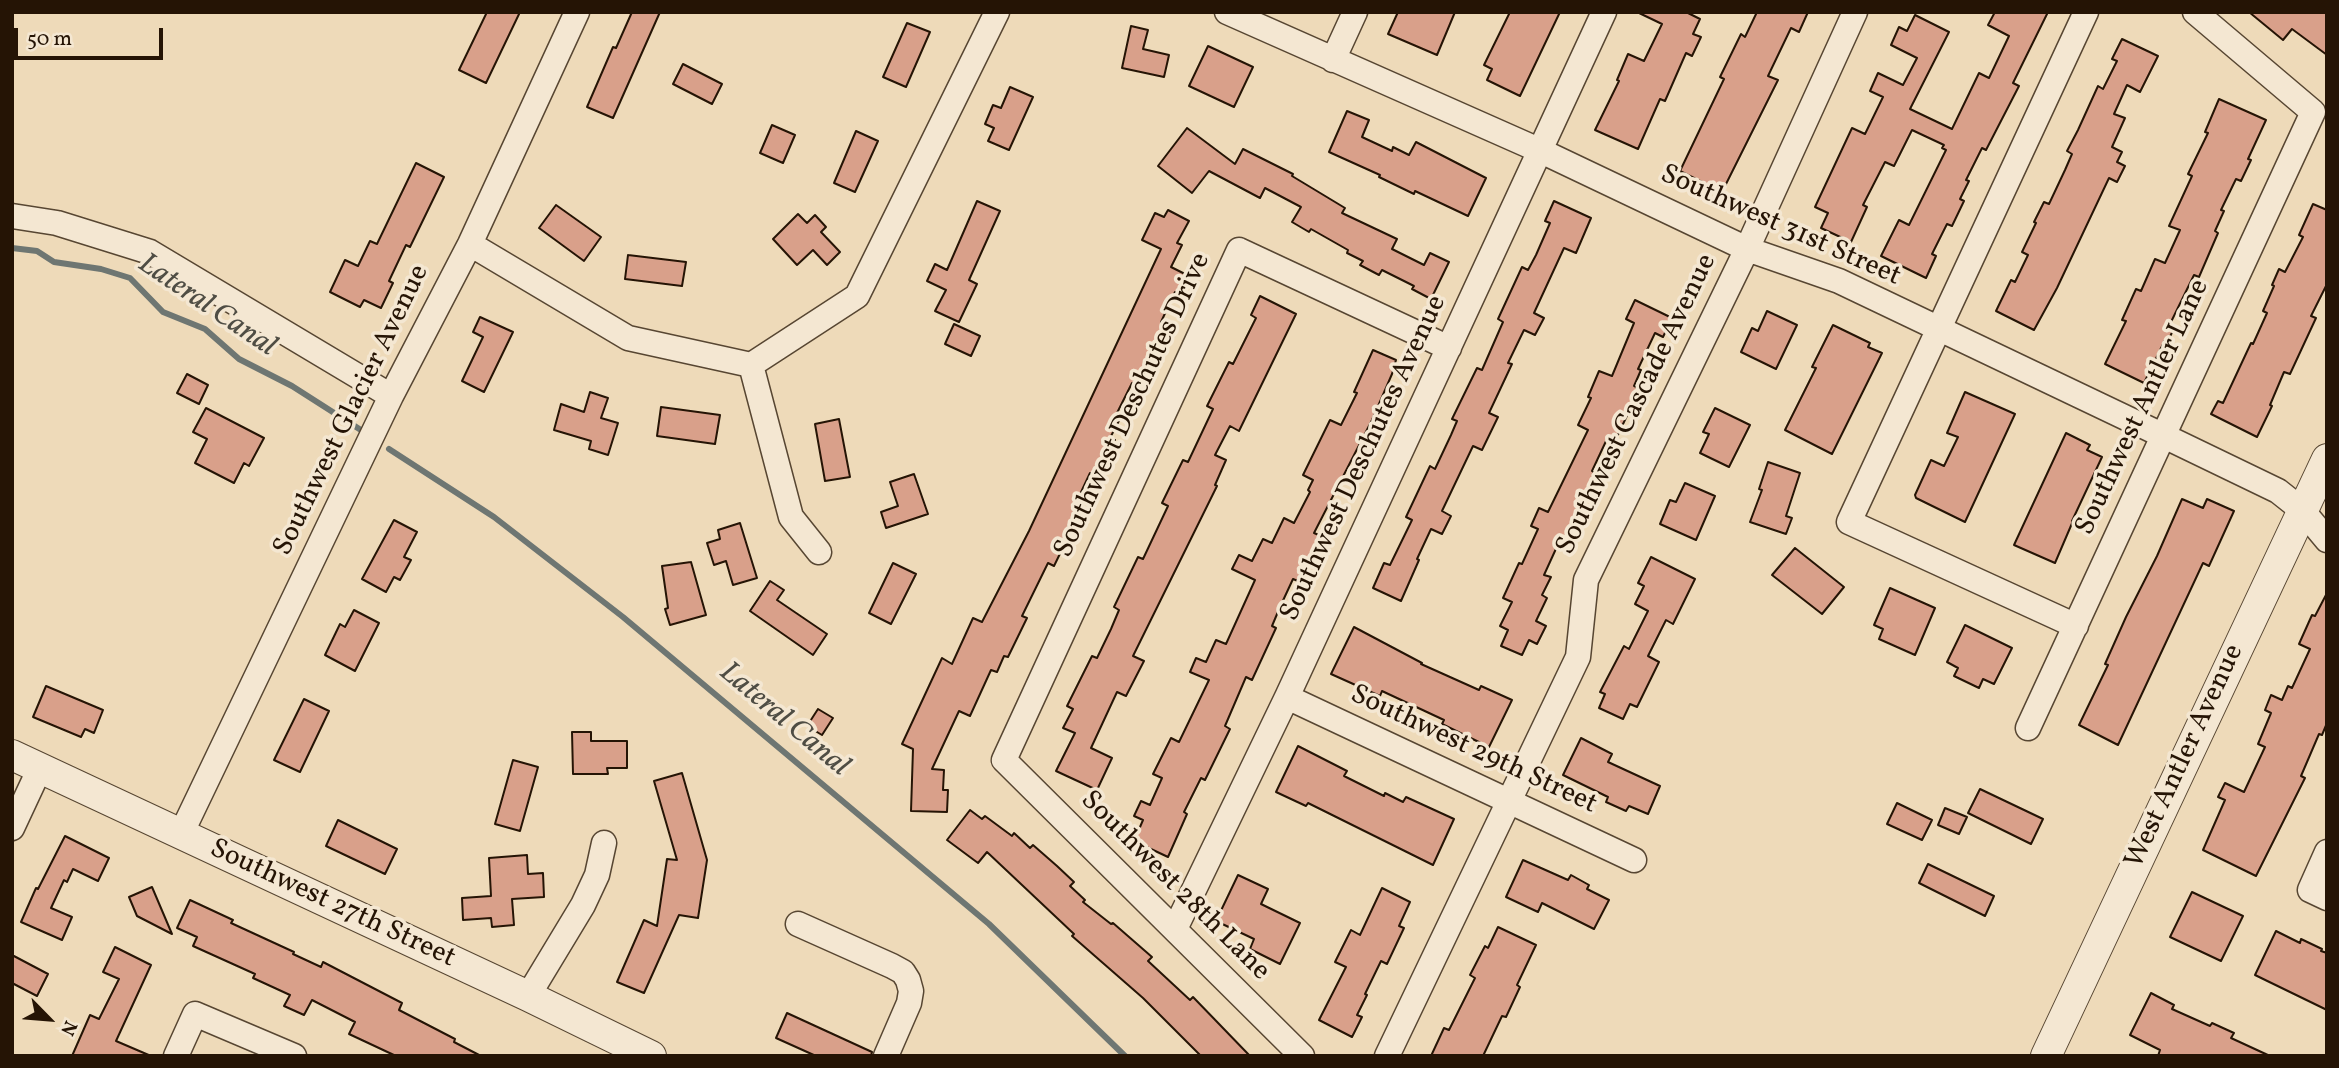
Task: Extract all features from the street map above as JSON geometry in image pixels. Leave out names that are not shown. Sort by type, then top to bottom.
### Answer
[{"type":"street","name":"Southwest Glacier Avenue","points":[[181,834],[391,396],[470,244],[577,12]]},
{"type":"street","points":[[470,244],[628,338],[751,365],[857,296],[997,12]]},
{"type":"street","name":"Southwest 31st Street","points":[[1227,12],[1541,151],[1747,249],[1839,281],[2164,436],[2278,491],[2302,510],[2327,540]]},
{"type":"street","points":[[1333,60],[1355,12]]},
{"type":"street","name":"Southwest Deschutes Avenue","points":[[1175,929],[1287,697],[1604,12]]},
{"type":"street","name":"Southwest Cascade Avenue","points":[[1387,1056],[1578,657],[1586,580],[1747,249],[1855,12]]},
{"type":"street","points":[[2076,626],[1849,522],[2086,12]]},
{"type":"street","name":"Southwest Antler Lane","points":[[2028,728],[2313,112],[2195,12]]},
{"type":"street","points":[[12,216],[57,223],[150,252],[391,396]]},
{"type":"street","name":"Southwest Deschutes Drive","points":[[1004,760],[1239,250],[1450,348]]},
{"type":"street","points":[[751,365],[791,517],[819,552]]},
{"type":"street","name":"West Antler Avenue","points":[[2051,1054],[2327,459]]},
{"type":"street","name":"Southwest 29th Street","points":[[1287,697],[1634,860]]},
{"type":"street","name":"Southwest 27th Street","points":[[12,755],[652,1056]]},
{"type":"street","name":"Southwest 28th Lane","points":[[1004,760],[1302,1056]]},
{"type":"street","points":[[12,828],[40,768]]},
{"type":"street","points":[[528,996],[583,905],[597,875],[604,843]]},
{"type":"street","points":[[2318,894],[2327,852]]},
{"type":"street","points":[[798,924],[903,972],[911,991],[909,1003],[886,1056]]},
{"type":"street","points":[[176,1056],[195,1014],[293,1056]]},
{"type":"building","points":[[487,12],[520,12],[486,83],[459,70]]},
{"type":"building","points":[[632,12],[660,12],[613,118],[587,107],[613,47],[616,48]]},
{"type":"building","points":[[1398,12],[1455,12],[1437,55],[1388,34]]},
{"type":"building","points":[[1510,12],[1560,12],[1520,96],[1487,80],[1492,69],[1484,65]]},
{"type":"building","points":[[1637,12],[1686,12],[1700,19],[1693,34],[1701,37],[1692,56],[1686,53],[1665,101],[1660,99],[1638,149],[1595,130],[1619,81],[1617,80],[1628,54],[1644,61],[1662,24]]},
{"type":"building","points":[[1757,12],[1808,12],[1799,32],[1791,28],[1768,76],[1778,80],[1722,192],[1680,171],[1724,79],[1720,77],[1741,34],[1745,37]]},
{"type":"building","points":[[1995,12],[2048,12],[2013,83],[2019,86],[1986,150],[1982,148],[1966,180],[1969,181],[1960,199],[1964,201],[1952,226],[1947,224],[1932,254],[1936,256],[1926,278],[1881,256],[1899,220],[1909,225],[1946,150],[1942,148],[1944,145],[1912,130],[1894,166],[1885,162],[1863,205],[1867,207],[1851,242],[1821,228],[1828,213],[1815,207],[1852,128],[1865,134],[1883,97],[1870,91],[1878,73],[1903,85],[1917,58],[1891,45],[1899,27],[1907,31],[1915,15],[1949,32],[1910,109],[1952,129],[1979,73],[1989,78],[2009,36],[1988,25]]},
{"type":"building","points":[[2249,12],[2327,12],[2327,55],[2292,29],[2283,40]]},
{"type":"building","points":[[907,23],[930,32],[906,87],[883,77]]},
{"type":"building","points":[[1131,26],[1148,30],[1143,49],[1169,55],[1164,77],[1122,68]]},
{"type":"building","points":[[2122,39],[2158,56],[2140,92],[2127,85],[2114,114],[2125,118],[2112,147],[2122,152],[2117,162],[2125,166],[2117,182],[2109,178],[2034,330],[1996,311],[2011,280],[2015,282],[2028,255],[2022,252],[2036,223],[2034,222],[2044,202],[2049,204],[2072,154],[2067,151],[2098,86],[2103,89],[2117,61],[2112,59]]},
{"type":"building","points":[[1208,46],[1253,67],[1234,107],[1189,86]]},
{"type":"building","points":[[683,64],[722,84],[712,104],[673,84]]},
{"type":"building","points":[[1010,87],[1033,97],[1009,150],[988,141],[994,128],[985,124],[993,105],[1001,108]]},
{"type":"building","points":[[2219,99],[2266,120],[2241,181],[2236,179],[2221,210],[2224,211],[2215,231],[2218,233],[2199,277],[2194,275],[2170,324],[2175,326],[2144,383],[2105,364],[2126,321],[2122,320],[2136,289],[2141,291],[2155,259],[2165,263],[2180,230],[2169,226],[2192,176],[2188,174],[2208,133],[2205,132]]},
{"type":"building","points":[[1347,111],[1369,120],[1362,137],[1392,151],[1393,147],[1409,155],[1416,142],[1486,178],[1468,216],[1415,191],[1414,194],[1329,152]]},
{"type":"building","points":[[772,125],[795,135],[783,163],[760,153]]},
{"type":"building","points":[[1187,128],[1235,164],[1243,149],[1293,174],[1292,176],[1345,208],[1342,213],[1397,239],[1392,249],[1424,265],[1430,253],[1449,262],[1431,299],[1412,289],[1414,286],[1382,270],[1379,275],[1360,265],[1363,261],[1347,253],[1348,250],[1311,229],[1309,232],[1292,222],[1301,207],[1265,188],[1260,198],[1209,171],[1192,193],[1158,166]]},
{"type":"building","points":[[856,131],[878,141],[855,192],[834,183]]},
{"type":"building","points":[[416,163],[444,177],[410,247],[406,245],[389,281],[393,283],[381,308],[364,300],[360,307],[330,292],[345,260],[358,266],[370,241],[377,244]]},
{"type":"building","points":[[977,201],[1000,211],[969,280],[977,284],[959,322],[935,311],[946,290],[927,281],[935,264],[947,270]]},
{"type":"building","points":[[1554,201],[1591,218],[1576,253],[1564,248],[1534,313],[1544,318],[1535,335],[1524,330],[1508,363],[1512,364],[1489,413],[1498,417],[1482,450],[1473,446],[1442,511],[1451,516],[1442,534],[1431,529],[1401,601],[1373,588],[1384,563],[1390,565],[1412,520],[1406,517],[1430,466],[1435,469],[1457,421],[1452,419],[1477,368],[1482,370],[1503,322],[1498,319],[1522,267],[1528,270],[1536,255],[1550,223],[1545,221]]},
{"type":"building","points":[[2313,204],[2327,210],[2327,284],[2311,316],[2316,318],[2290,374],[2284,372],[2257,437],[2211,414],[2218,401],[2223,403],[2251,343],[2253,344],[2267,313],[2263,311],[2274,286],[2272,285],[2279,269],[2285,272],[2303,237],[2299,235]]},
{"type":"building","points":[[556,205],[601,237],[584,261],[539,228]]},
{"type":"building","points":[[1168,210],[1189,221],[1177,243],[1182,245],[1171,267],[1191,277],[1182,295],[1175,292],[1161,322],[1165,323],[1146,366],[1148,367],[1138,386],[1132,383],[1117,413],[1122,415],[1110,438],[1115,440],[1097,476],[1090,473],[1075,505],[1078,506],[1068,527],[1072,529],[1054,566],[1048,563],[1022,616],[1027,618],[1008,657],[1004,656],[997,672],[991,670],[970,716],[959,711],[932,769],[944,770],[943,790],[948,790],[947,812],[911,811],[913,749],[902,744],[942,658],[952,664],[973,618],[982,622],[1029,531],[1161,249],[1142,240],[1155,213],[1164,217]]},
{"type":"building","points":[[798,214],[807,223],[815,215],[826,227],[821,232],[840,252],[827,265],[813,250],[797,265],[773,239]]},
{"type":"building","points":[[628,255],[686,262],[682,286],[625,279]]},
{"type":"building","points":[[1260,296],[1296,314],[1239,431],[1230,426],[1215,455],[1226,460],[1215,485],[1217,486],[1133,656],[1144,661],[1126,696],[1117,692],[1091,748],[1112,758],[1097,790],[1056,771],[1075,733],[1063,728],[1073,709],[1067,706],[1092,656],[1097,658],[1111,629],[1119,610],[1114,607],[1138,557],[1143,559],[1168,506],[1162,503],[1183,460],[1188,462],[1213,409],[1207,406],[1229,362],[1233,364],[1256,318],[1251,315]]},
{"type":"building","points":[[1635,300],[1672,318],[1663,337],[1655,333],[1638,369],[1641,370],[1634,386],[1639,389],[1633,403],[1614,443],[1607,439],[1592,471],[1596,474],[1572,523],[1575,524],[1566,544],[1560,540],[1544,575],[1551,577],[1542,595],[1547,598],[1536,621],[1546,626],[1537,644],[1529,640],[1522,655],[1501,646],[1508,630],[1500,626],[1512,602],[1503,598],[1538,529],[1531,526],[1539,508],[1548,512],[1588,430],[1578,425],[1591,398],[1588,397],[1599,371],[1612,376],[1634,323],[1626,319]]},
{"type":"building","points":[[1767,311],[1797,325],[1776,369],[1741,352],[1752,328],[1758,331]]},
{"type":"building","points":[[480,317],[513,332],[484,392],[462,381],[483,337],[473,332]]},
{"type":"building","points":[[954,324],[980,336],[971,356],[945,344]]},
{"type":"building","points":[[1833,325],[1870,343],[1868,347],[1882,353],[1832,454],[1785,430],[1816,368],[1812,367]]},
{"type":"building","points":[[1373,350],[1396,360],[1392,374],[1372,420],[1314,533],[1321,536],[1298,581],[1293,579],[1280,607],[1272,626],[1276,628],[1252,680],[1246,677],[1225,726],[1230,729],[1205,780],[1201,778],[1184,812],[1187,814],[1168,857],[1134,841],[1143,820],[1134,816],[1141,801],[1150,805],[1162,778],[1153,774],[1171,738],[1179,742],[1209,680],[1190,672],[1196,658],[1206,662],[1216,640],[1226,644],[1255,580],[1232,569],[1239,555],[1252,561],[1263,539],[1272,543],[1284,518],[1294,523],[1310,492],[1308,490],[1313,480],[1303,475],[1330,420],[1341,425],[1357,393],[1354,392]]},
{"type":"building","points":[[187,374],[208,385],[199,404],[177,393]]},
{"type":"building","points":[[590,392],[608,398],[601,418],[618,423],[608,455],[589,449],[591,441],[554,430],[561,404],[584,412]]},
{"type":"building","points":[[1965,392],[2015,414],[1965,522],[1916,498],[1915,495],[1931,460],[1944,466],[1958,437],[1947,433]]},
{"type":"building","points":[[661,407],[720,415],[715,444],[657,436]]},
{"type":"building","points":[[206,408],[264,438],[249,466],[244,463],[234,483],[195,463],[207,439],[193,432]]},
{"type":"building","points":[[1715,408],[1750,425],[1729,467],[1700,453],[1709,434],[1703,432]]},
{"type":"building","points":[[839,419],[850,477],[825,481],[815,424]]},
{"type":"building","points":[[2066,433],[2090,445],[2087,450],[2102,457],[2055,563],[2014,545]]},
{"type":"building","points":[[1768,462],[1800,473],[1786,516],[1792,518],[1786,534],[1750,522],[1762,490],[1759,489]]},
{"type":"building","points":[[914,474],[928,514],[886,528],[881,512],[898,506],[890,482]]},
{"type":"building","points":[[1685,483],[1715,496],[1696,540],[1660,524],[1670,500],[1676,502]]},
{"type":"building","points":[[2182,499],[2203,508],[2207,499],[2234,511],[2209,566],[2203,563],[2118,745],[2079,725]]},
{"type":"building","points":[[394,520],[417,532],[404,557],[411,560],[400,580],[394,577],[386,592],[362,579]]},
{"type":"building","points":[[740,523],[757,578],[733,585],[726,561],[714,565],[707,543],[720,539],[718,530]]},
{"type":"building","points":[[1795,548],[1844,587],[1822,614],[1772,575]]},
{"type":"building","points":[[1651,557],[1695,579],[1673,624],[1666,620],[1648,656],[1659,662],[1637,707],[1630,704],[1623,719],[1599,708],[1605,694],[1600,692],[1624,646],[1629,649],[1648,611],[1635,604],[1644,586],[1638,583]]},
{"type":"building","points":[[691,562],[706,615],[670,625],[665,609],[668,608],[662,566]]},
{"type":"building","points":[[893,563],[916,574],[891,624],[869,613]]},
{"type":"building","points":[[770,581],[784,590],[777,600],[827,634],[813,655],[750,611]]},
{"type":"building","points":[[1890,588],[1935,608],[1915,655],[1879,639],[1883,629],[1874,625]]},
{"type":"building","points":[[2327,593],[2327,723],[2322,735],[2319,734],[2301,776],[2305,778],[2256,876],[2203,850],[2225,800],[2218,797],[2225,783],[2244,792],[2265,747],[2258,744],[2271,713],[2265,710],[2271,695],[2282,700],[2288,686],[2292,688],[2310,649],[2299,644],[2312,615],[2315,616]]},
{"type":"building","points":[[354,610],[379,623],[355,671],[325,655],[340,624],[345,627]]},
{"type":"building","points":[[1965,625],[2012,648],[1994,684],[1983,679],[1979,688],[1954,676],[1958,668],[1947,662]]},
{"type":"building","points":[[1354,627],[1421,664],[1479,690],[1481,686],[1512,700],[1489,747],[1442,724],[1444,720],[1382,691],[1380,696],[1331,674]]},
{"type":"building","points":[[46,686],[103,710],[94,733],[85,729],[81,737],[33,717]]},
{"type":"building","points":[[304,699],[329,711],[300,772],[274,760]]},
{"type":"building","points":[[818,709],[833,718],[822,735],[807,726]]},
{"type":"building","points":[[572,732],[591,732],[591,741],[627,741],[627,768],[607,768],[608,774],[573,774]]},
{"type":"building","points":[[1581,738],[1612,754],[1608,762],[1660,786],[1648,814],[1629,806],[1626,811],[1606,802],[1608,797],[1563,775]]},
{"type":"building","points":[[1298,746],[1347,771],[1344,776],[1384,796],[1385,793],[1403,802],[1406,797],[1454,819],[1433,865],[1308,803],[1306,806],[1276,792]]},
{"type":"building","points":[[513,760],[538,767],[520,831],[495,824]]},
{"type":"building","points":[[682,773],[707,860],[698,918],[679,915],[644,993],[617,982],[644,920],[657,926],[667,859],[677,860],[654,781]]},
{"type":"building","points":[[1980,789],[2043,819],[2031,844],[1968,813]]},
{"type":"building","points":[[1897,803],[1932,820],[1922,840],[1887,824]]},
{"type":"building","points":[[1945,808],[1967,817],[1959,834],[1938,825]]},
{"type":"building","points":[[970,810],[982,819],[985,816],[1012,836],[1014,833],[1030,848],[1033,845],[1057,866],[1074,882],[1070,886],[1085,900],[1083,902],[1113,923],[1152,957],[1148,961],[1190,1000],[1193,997],[1250,1056],[1201,1056],[1143,998],[1072,936],[1074,934],[987,852],[978,863],[947,840]]},
{"type":"building","points":[[338,820],[397,849],[385,874],[326,846]]},
{"type":"building","points":[[65,836],[109,858],[98,881],[73,869],[67,882],[64,880],[51,908],[72,917],[62,940],[21,922],[36,888],[38,889]]},
{"type":"building","points":[[527,855],[528,874],[543,873],[544,897],[512,899],[514,925],[492,927],[491,918],[463,920],[462,898],[491,896],[489,858]]},
{"type":"building","points":[[1523,860],[1568,880],[1571,875],[1589,885],[1587,889],[1609,900],[1594,929],[1542,903],[1538,912],[1506,897]]},
{"type":"building","points":[[1928,864],[1994,896],[1985,916],[1919,883]]},
{"type":"building","points":[[1238,875],[1268,889],[1261,904],[1300,923],[1280,964],[1250,949],[1254,939],[1216,921]]},
{"type":"building","points":[[152,887],[172,934],[137,916],[129,897]]},
{"type":"building","points":[[1382,888],[1410,902],[1399,926],[1404,928],[1387,964],[1381,961],[1365,994],[1367,995],[1357,1015],[1362,1017],[1352,1037],[1319,1020],[1346,967],[1335,962],[1351,930],[1360,935]]},
{"type":"building","points":[[2192,892],[2243,916],[2221,961],[2170,937]]},
{"type":"building","points":[[190,900],[233,920],[231,923],[294,952],[293,954],[321,967],[323,962],[402,1003],[399,1010],[455,1039],[454,1042],[481,1056],[396,1056],[349,1034],[355,1022],[312,1000],[304,1015],[284,1006],[290,995],[253,978],[255,974],[193,946],[197,937],[177,928]]},
{"type":"building","points":[[1498,927],[1536,945],[1517,985],[1520,987],[1506,1017],[1502,1016],[1483,1056],[1431,1056],[1444,1028],[1449,1030],[1475,978],[1470,975]]},
{"type":"building","points":[[2276,931],[2300,943],[2301,939],[2327,953],[2327,1010],[2255,975]]},
{"type":"building","points":[[115,947],[151,965],[116,1041],[151,1056],[72,1056],[90,1015],[99,1019],[119,979],[103,972]]},
{"type":"building","points":[[12,955],[48,974],[37,996],[12,983]]},
{"type":"building","points":[[2151,993],[2174,1005],[2172,1009],[2210,1026],[2212,1023],[2234,1033],[2231,1038],[2270,1056],[2158,1056],[2160,1050],[2130,1035]]},
{"type":"building","points":[[787,1013],[872,1052],[871,1056],[816,1056],[776,1038]]},
{"type":"waterway","name":"Lateral Canal","points":[[12,248],[37,251],[54,262],[101,269],[130,278],[163,312],[205,329],[239,359],[292,386],[364,432]]},
{"type":"waterway","name":"Lateral Canal","points":[[389,449],[494,517],[623,617],[989,924],[1125,1056]]}]
